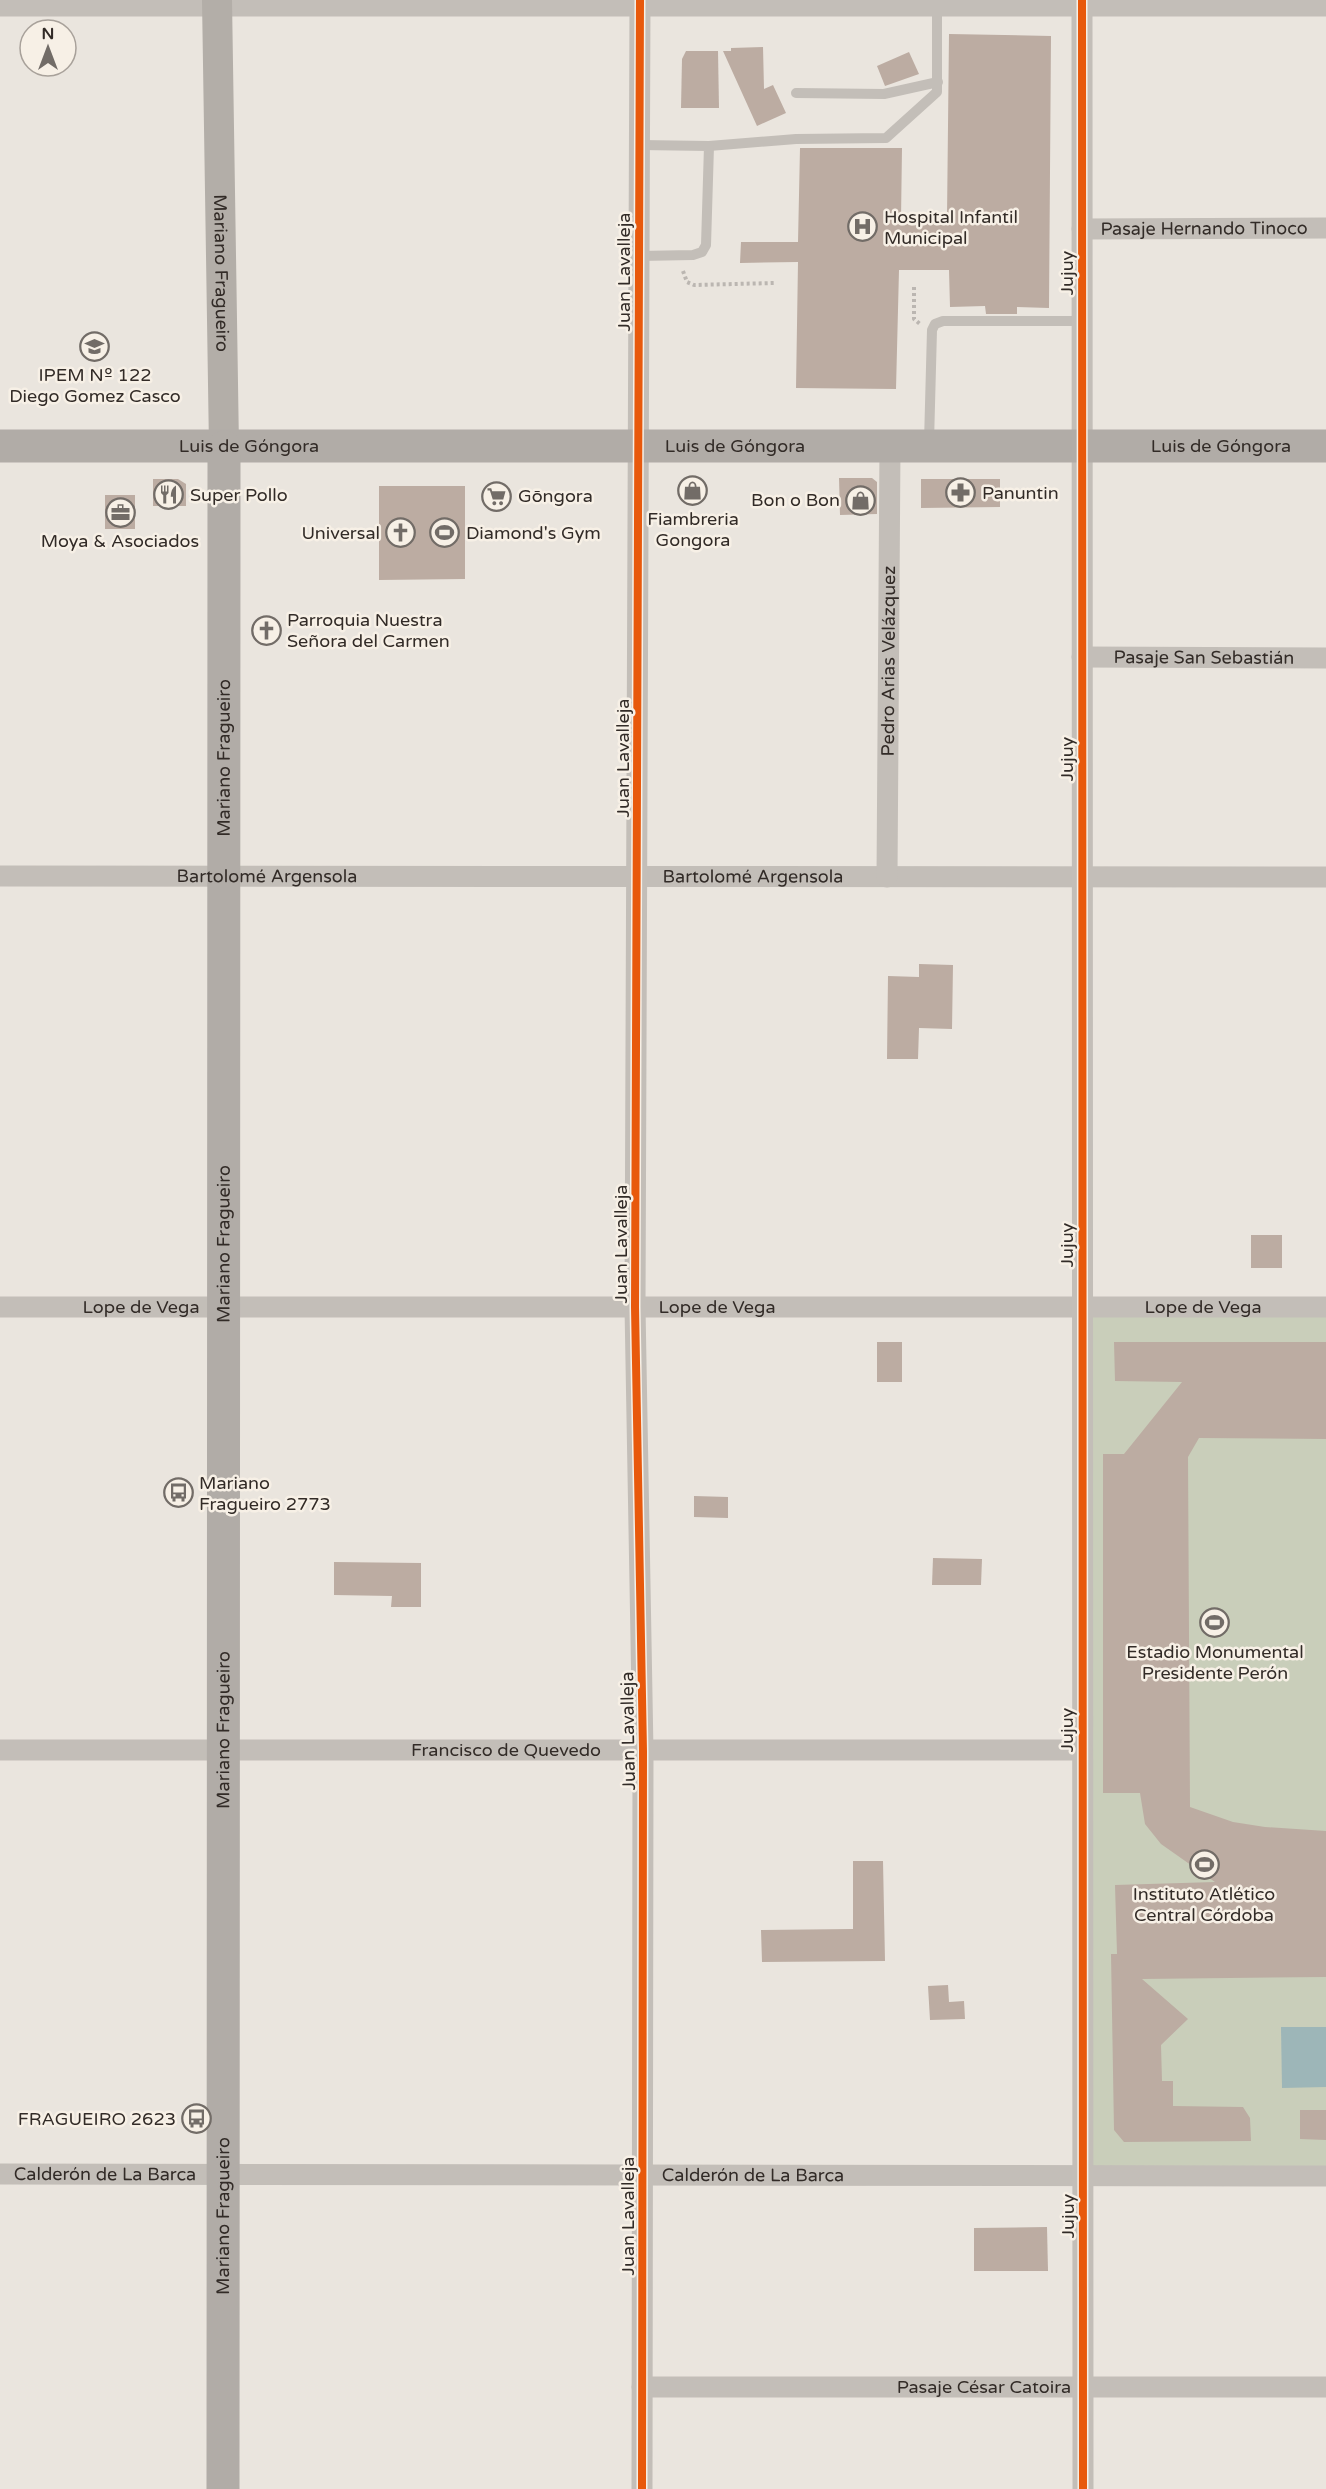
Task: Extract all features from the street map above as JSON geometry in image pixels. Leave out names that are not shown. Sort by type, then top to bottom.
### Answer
[{"type":"main road","name":"Mariano Fragueiro","points":[[217,3],[224,447],[223,2489]]},
{"type":"main road","name":"Luis de Góngora","points":[[0,446],[1326,446]]},
{"type":"street","points":[[0,6],[217,3],[937,5],[1082,3],[1326,6]]},
{"type":"street","name":"Juan Lavalleja","points":[[640,3],[636,1307],[643,1751],[642,2489]]},
{"type":"street","name":"Jujuy","points":[[1082,3],[1083,2489]]},
{"type":"street","name":"Pasaje Hernando Tinoco","points":[[1082,229],[1326,228]]},
{"type":"street","name":"Pedro Arias Velázquez","points":[[887,877],[890,446]]},
{"type":"street","name":"Pasaje San Sebastián","points":[[1082,657],[1326,658]]},
{"type":"street","name":"Bartolomé Argensola","points":[[0,876],[1326,877]]},
{"type":"street","name":"Lope de Vega","points":[[0,1307],[1326,1307]]},
{"type":"street","name":"Francisco de Quevedo","points":[[0,1750],[1082,1750]]},
{"type":"street","name":"Calderón de La Barca","points":[[0,2174],[1326,2176]]},
{"type":"street","name":"Pasaje César Catoira","points":[[642,2387],[1326,2387]]},
{"type":"lane","points":[[640,145],[709,146],[796,139],[886,138],[934,98],[938,82],[937,5]]},
{"type":"lane","points":[[796,93],[884,94],[938,82]]},
{"type":"lane","points":[[639,256],[682,256],[702,252],[706,245],[709,146]]},
{"type":"lane","points":[[929,446],[932,330],[935,324],[943,321],[1082,321]]},
{"type":"path","points":[[682,256],[683,277],[694,285],[774,283]]},
{"type":"path","points":[[914,287],[914,319],[921,325],[935,324]]},
{"type":"green space","name":"Instituto Atlético Central Córdoba","points":[[1082,1307],[1326,1307],[1326,2176],[1083,2176]]},
{"type":"water","points":[[1281,2027],[1326,2027],[1326,2087],[1282,2088]]},
{"type":"building","points":[[949,34],[1051,36],[1049,308],[1017,307],[1017,314],[986,314],[985,306],[950,307],[949,270],[899,270],[896,389],[796,388],[798,262],[740,263],[741,242],[798,242],[800,148],[902,148],[901,219],[947,217]]},
{"type":"building","points":[[763,47],[764,89],[773,85],[786,113],[757,126],[723,51],[731,51],[731,48]]},
{"type":"building","points":[[686,51],[718,51],[719,108],[681,108],[682,59]]},
{"type":"building","points":[[909,52],[919,74],[885,86],[877,66]]},
{"type":"building","name":"Bon o Bon","points":[[839,478],[872,478],[877,482],[877,514],[840,515]]},
{"type":"building","name":"Super Pollo","points":[[153,479],[178,479],[186,484],[186,506],[153,506]]},
{"type":"building","name":"Panuntin","points":[[921,479],[1000,479],[1000,507],[921,508]]},
{"type":"building","points":[[379,486],[465,486],[465,579],[379,580]]},
{"type":"building","name":"Moya & Asociados","points":[[105,495],[135,495],[135,529],[105,529]]},
{"type":"building","points":[[919,964],[953,965],[952,1029],[919,1028],[918,1059],[887,1059],[888,976],[919,977]]},
{"type":"building","points":[[1251,1235],[1282,1235],[1282,1268],[1251,1268]]},
{"type":"building","points":[[877,1342],[902,1342],[902,1382],[877,1382]]},
{"type":"building","points":[[1114,1342],[1326,1342],[1326,1439],[1199,1438],[1188,1457],[1190,1807],[1233,1822],[1265,1827],[1326,1831],[1326,1977],[1142,1979],[1188,2019],[1161,2045],[1162,2081],[1173,2081],[1173,2106],[1243,2107],[1250,2118],[1251,2141],[1124,2142],[1114,2130],[1111,1954],[1117,1954],[1115,1885],[1215,1882],[1161,1844],[1145,1824],[1140,1793],[1103,1793],[1103,1454],[1124,1454],[1182,1382],[1115,1381]]},
{"type":"building","points":[[694,1496],[728,1497],[728,1518],[694,1517]]},
{"type":"building","points":[[933,1558],[982,1559],[981,1585],[932,1585]]},
{"type":"building","points":[[334,1562],[421,1563],[421,1607],[391,1607],[392,1596],[334,1595]]},
{"type":"building","points":[[853,1861],[883,1861],[885,1961],[762,1962],[761,1930],[853,1929]]},
{"type":"building","points":[[948,1985],[949,2002],[964,2001],[965,2019],[930,2020],[928,1986]]},
{"type":"building","points":[[1300,2110],[1326,2110],[1326,2140],[1300,2139]]},
{"type":"building","points":[[1047,2227],[1048,2271],[974,2271],[974,2228]]},
{"type":"cycle path","points":[[640,0],[635,1307],[643,1751],[642,2489]]},
{"type":"cycle path","points":[[1082,0],[1083,2489]]},
{"type":"place","name":"Hospital Infantil Municipal","points":[[863,227]]},
{"type":"place","name":"IPEM Nº 122 Diego Gomez Casco","points":[[95,346]]},
{"type":"place","name":"Fiambreria Gongora","points":[[693,490]]},
{"type":"place","name":"Panuntin","points":[[961,493]]},
{"type":"place","name":"Super Pollo","points":[[169,495]]},
{"type":"place","name":"Gōngora","points":[[497,496]]},
{"type":"place","name":"Bon o Bon","points":[[861,500]]},
{"type":"place","name":"Moya & Asociados","points":[[120,512]]},
{"type":"place","name":"Universal","points":[[401,533]]},
{"type":"place","name":"Diamond's Gym","points":[[445,533]]},
{"type":"place","name":"Parroquia Nuestra Señora del Carmen","points":[[266,630]]},
{"type":"place","name":"Mariano Fragueiro 2773","points":[[178,1493]]},
{"type":"place","name":"Estadio Monumental Presidente Perón","points":[[1215,1623]]},
{"type":"place","name":"Instituto Atlético Central Córdoba","points":[[1204,1865]]},
{"type":"place","name":"FRAGUEIRO 2623","points":[[197,2119]]}]
